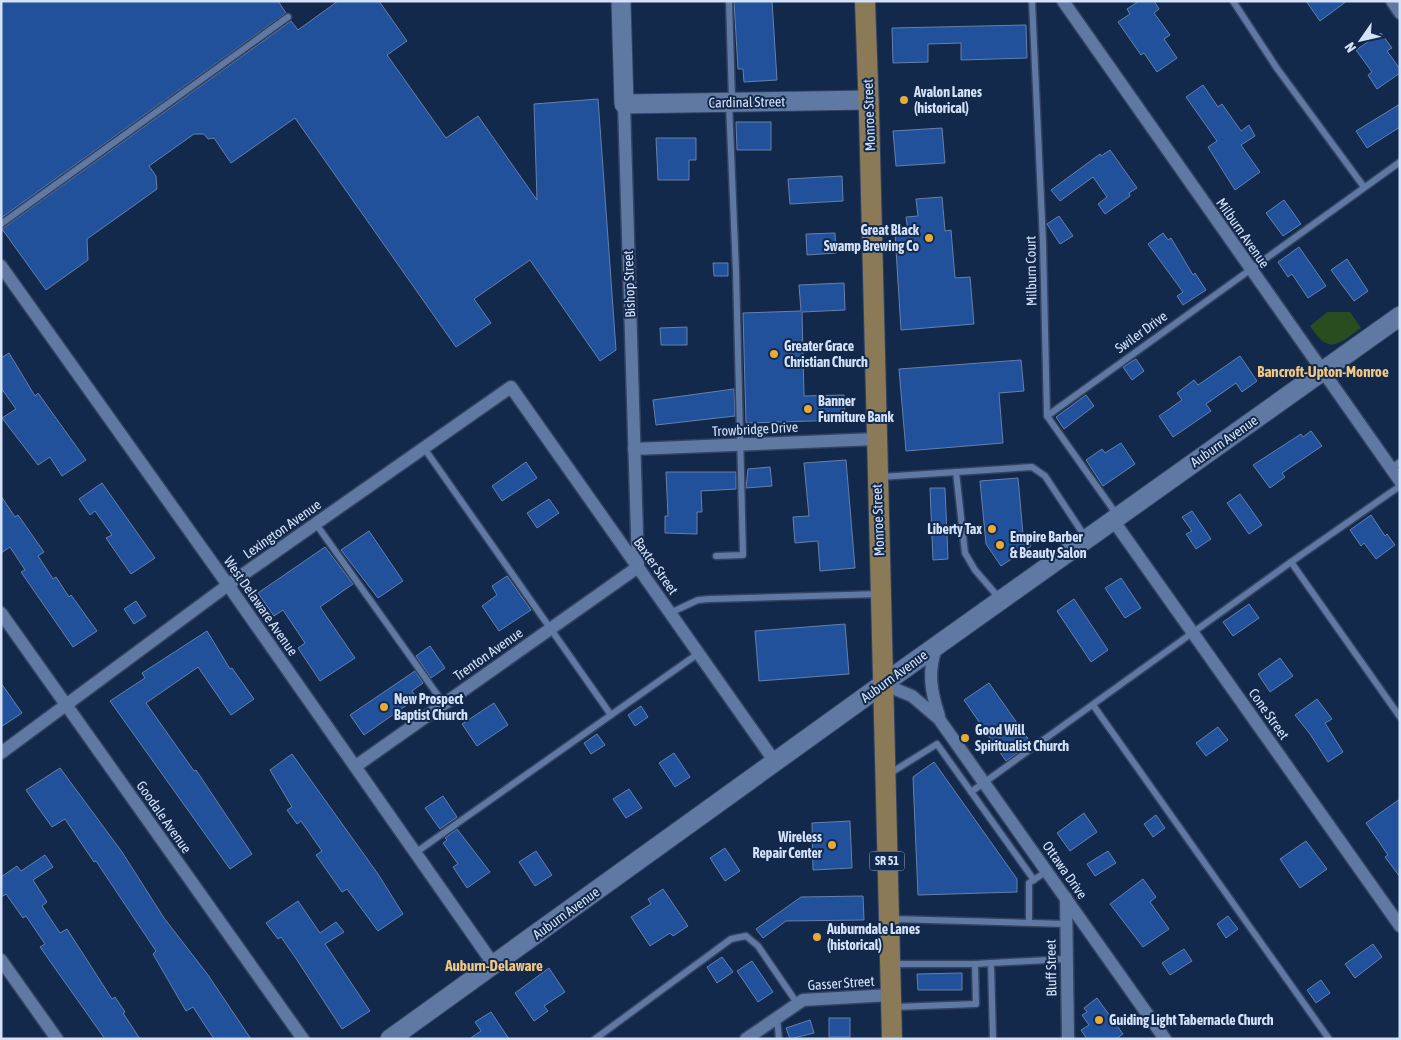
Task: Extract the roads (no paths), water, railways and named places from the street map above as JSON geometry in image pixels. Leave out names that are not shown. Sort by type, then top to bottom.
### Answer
[{"type":"main road","name":"Monroe Street","points":[[865,1],[892,1039]]},
{"type":"street","name":"Bishop Street","points":[[621,1],[638,567]]},
{"type":"street","name":"Milburn Avenue","points":[[1063,1],[1322,371],[1395,465],[1400,481]]},
{"type":"street","points":[[1392,1],[1400,13]]},
{"type":"street","name":"Cardinal Street","points":[[624,104],[869,100]]},
{"type":"street","name":"West Delaware Avenue","points":[[1,266],[356,766],[494,965]]},
{"type":"street","name":"Auburn Avenue","points":[[390,1039],[1000,600],[1400,316]]},
{"type":"street","name":"Lexington Avenue","points":[[1,753],[228,585],[511,387]]},
{"type":"street","name":"Baxter Street","points":[[511,387],[775,762]]},
{"type":"street","name":"Trowbridge Drive","points":[[634,449],[876,439]]},
{"type":"street","name":"Cone Street","points":[[1115,519],[1400,926]]},
{"type":"street","name":"Trenton Avenue","points":[[356,766],[638,567]]},
{"type":"street","name":"Goodale Avenue","points":[[1,613],[303,1039]]},
{"type":"street","name":"Ottawa Drive","points":[[938,645],[932,658],[930,673],[931,688],[939,718]]},
{"type":"street","name":"Ottawa Drive","points":[[883,684],[912,696],[939,718],[1165,1039]]},
{"type":"street","name":"Bluff Street","points":[[1066,898],[1065,960],[1068,1039]]},
{"type":"street","points":[[1,960],[57,1039]]},
{"type":"street","name":"Gasser Street","points":[[746,1039],[803,1000],[819,998],[891,1001]]},
{"type":"lane","points":[[716,556],[743,555],[729,1]]},
{"type":"lane","name":"Milburn Court","points":[[1032,1],[1043,243],[1047,416]]},
{"type":"lane","points":[[1233,1],[1276,67],[1364,187]]},
{"type":"lane","points":[[1,224],[288,17]]},
{"type":"lane","name":"Swiler Drive","points":[[1047,416],[1400,162]]},
{"type":"lane","points":[[1047,416],[1115,519]]},
{"type":"lane","points":[[424,448],[611,715]]},
{"type":"lane","points":[[877,477],[1032,467],[1039,471],[1087,539]]},
{"type":"lane","points":[[956,472],[965,553],[975,570],[1000,600]]},
{"type":"lane","points":[[971,792],[1400,486]]},
{"type":"lane","points":[[315,524],[444,704]]},
{"type":"lane","points":[[1291,562],[1400,716]]},
{"type":"lane","points":[[670,613],[698,600],[880,594]]},
{"type":"lane","points":[[415,853],[699,653]]},
{"type":"lane","points":[[1093,705],[1329,1039]]},
{"type":"lane","points":[[885,777],[950,734]]},
{"type":"lane","points":[[937,744],[1034,880]]},
{"type":"lane","points":[[989,817],[1003,808]]},
{"type":"lane","points":[[1012,850],[1025,840]]},
{"type":"lane","points":[[1029,921],[1029,883],[1047,871]]},
{"type":"lane","points":[[889,919],[1029,921],[1066,924]]},
{"type":"lane","points":[[595,1039],[678,976],[730,939],[739,936],[746,936],[752,940],[798,1003]]},
{"type":"lane","points":[[890,964],[975,964],[1065,960]]},
{"type":"lane","points":[[991,963],[994,1039]]},
{"type":"lane","points":[[891,1001],[976,1004],[975,964]]},
{"type":"lane","points":[[777,1017],[779,1039]]},
{"type":"place","name":"Avalon Lanes (historical)","points":[[904,100]]},
{"type":"place","name":"Great Black Swamp Brewing Co","points":[[929,238]]},
{"type":"place","name":"Greater Grace Christian Church","points":[[774,354]]},
{"type":"place","name":"Banner Furniture Bank","points":[[808,409]]},
{"type":"place","name":"Liberty Tax","points":[[992,529]]},
{"type":"place","name":"Empire Barber & Beauty Salon","points":[[1000,545]]},
{"type":"place","name":"New Prospect Baptist Church","points":[[384,707]]},
{"type":"place","name":"Good Will Spiritualist Church","points":[[965,738]]},
{"type":"place","name":"Wireless Repair Center","points":[[832,845]]},
{"type":"place","name":"Auburndale Lanes (historical)","points":[[817,937]]},
{"type":"place","name":"Guiding Light Tabernacle Church","points":[[1099,1020]]},
{"type":"district","name":"Bancroft-Upton-Monroe","points":[[1323,371]]},
{"type":"district","name":"Auburn-Delaware","points":[[494,965]]}]
